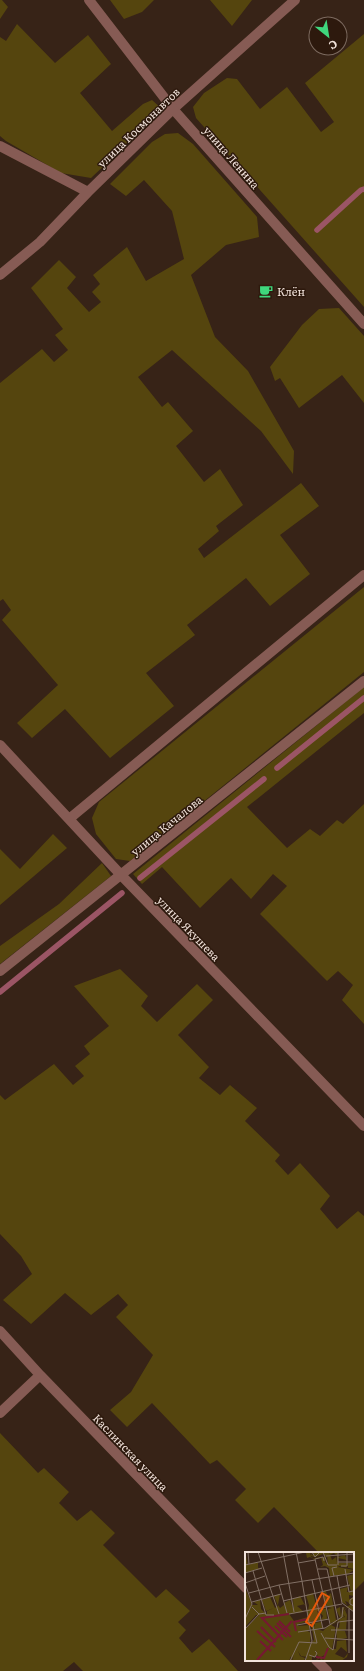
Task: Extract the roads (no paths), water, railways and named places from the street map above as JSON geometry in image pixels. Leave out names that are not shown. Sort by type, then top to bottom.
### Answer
[{"type":"street","name":"улица Ленина","points":[[89,0],[173,109],[364,324]]},
{"type":"street","name":"улица Космонавтов","points":[[0,275],[40,242],[88,192],[173,109],[295,0]]},
{"type":"street","points":[[0,146],[88,192]]},
{"type":"street","points":[[69,819],[364,575]]},
{"type":"street","name":"улица Качалова","points":[[0,971],[364,681]]},
{"type":"street","name":"улица Якушева","points":[[0,745],[121,875],[364,1126]]},
{"type":"street","name":"Каслинская улица","points":[[0,1331],[40,1375],[245,1587]]},
{"type":"street","points":[[0,1413],[40,1375]]},
{"type":"street","points":[[317,1661],[326,1671]]},
{"type":"waterway","points":[[317,230],[361,190],[364,189]]},
{"type":"waterway","points":[[277,768],[364,698]]},
{"type":"waterway","points":[[140,878],[264,779]]},
{"type":"waterway","points":[[0,992],[122,893]]},
{"type":"place","name":"Клён","points":[[266,291]]}]
